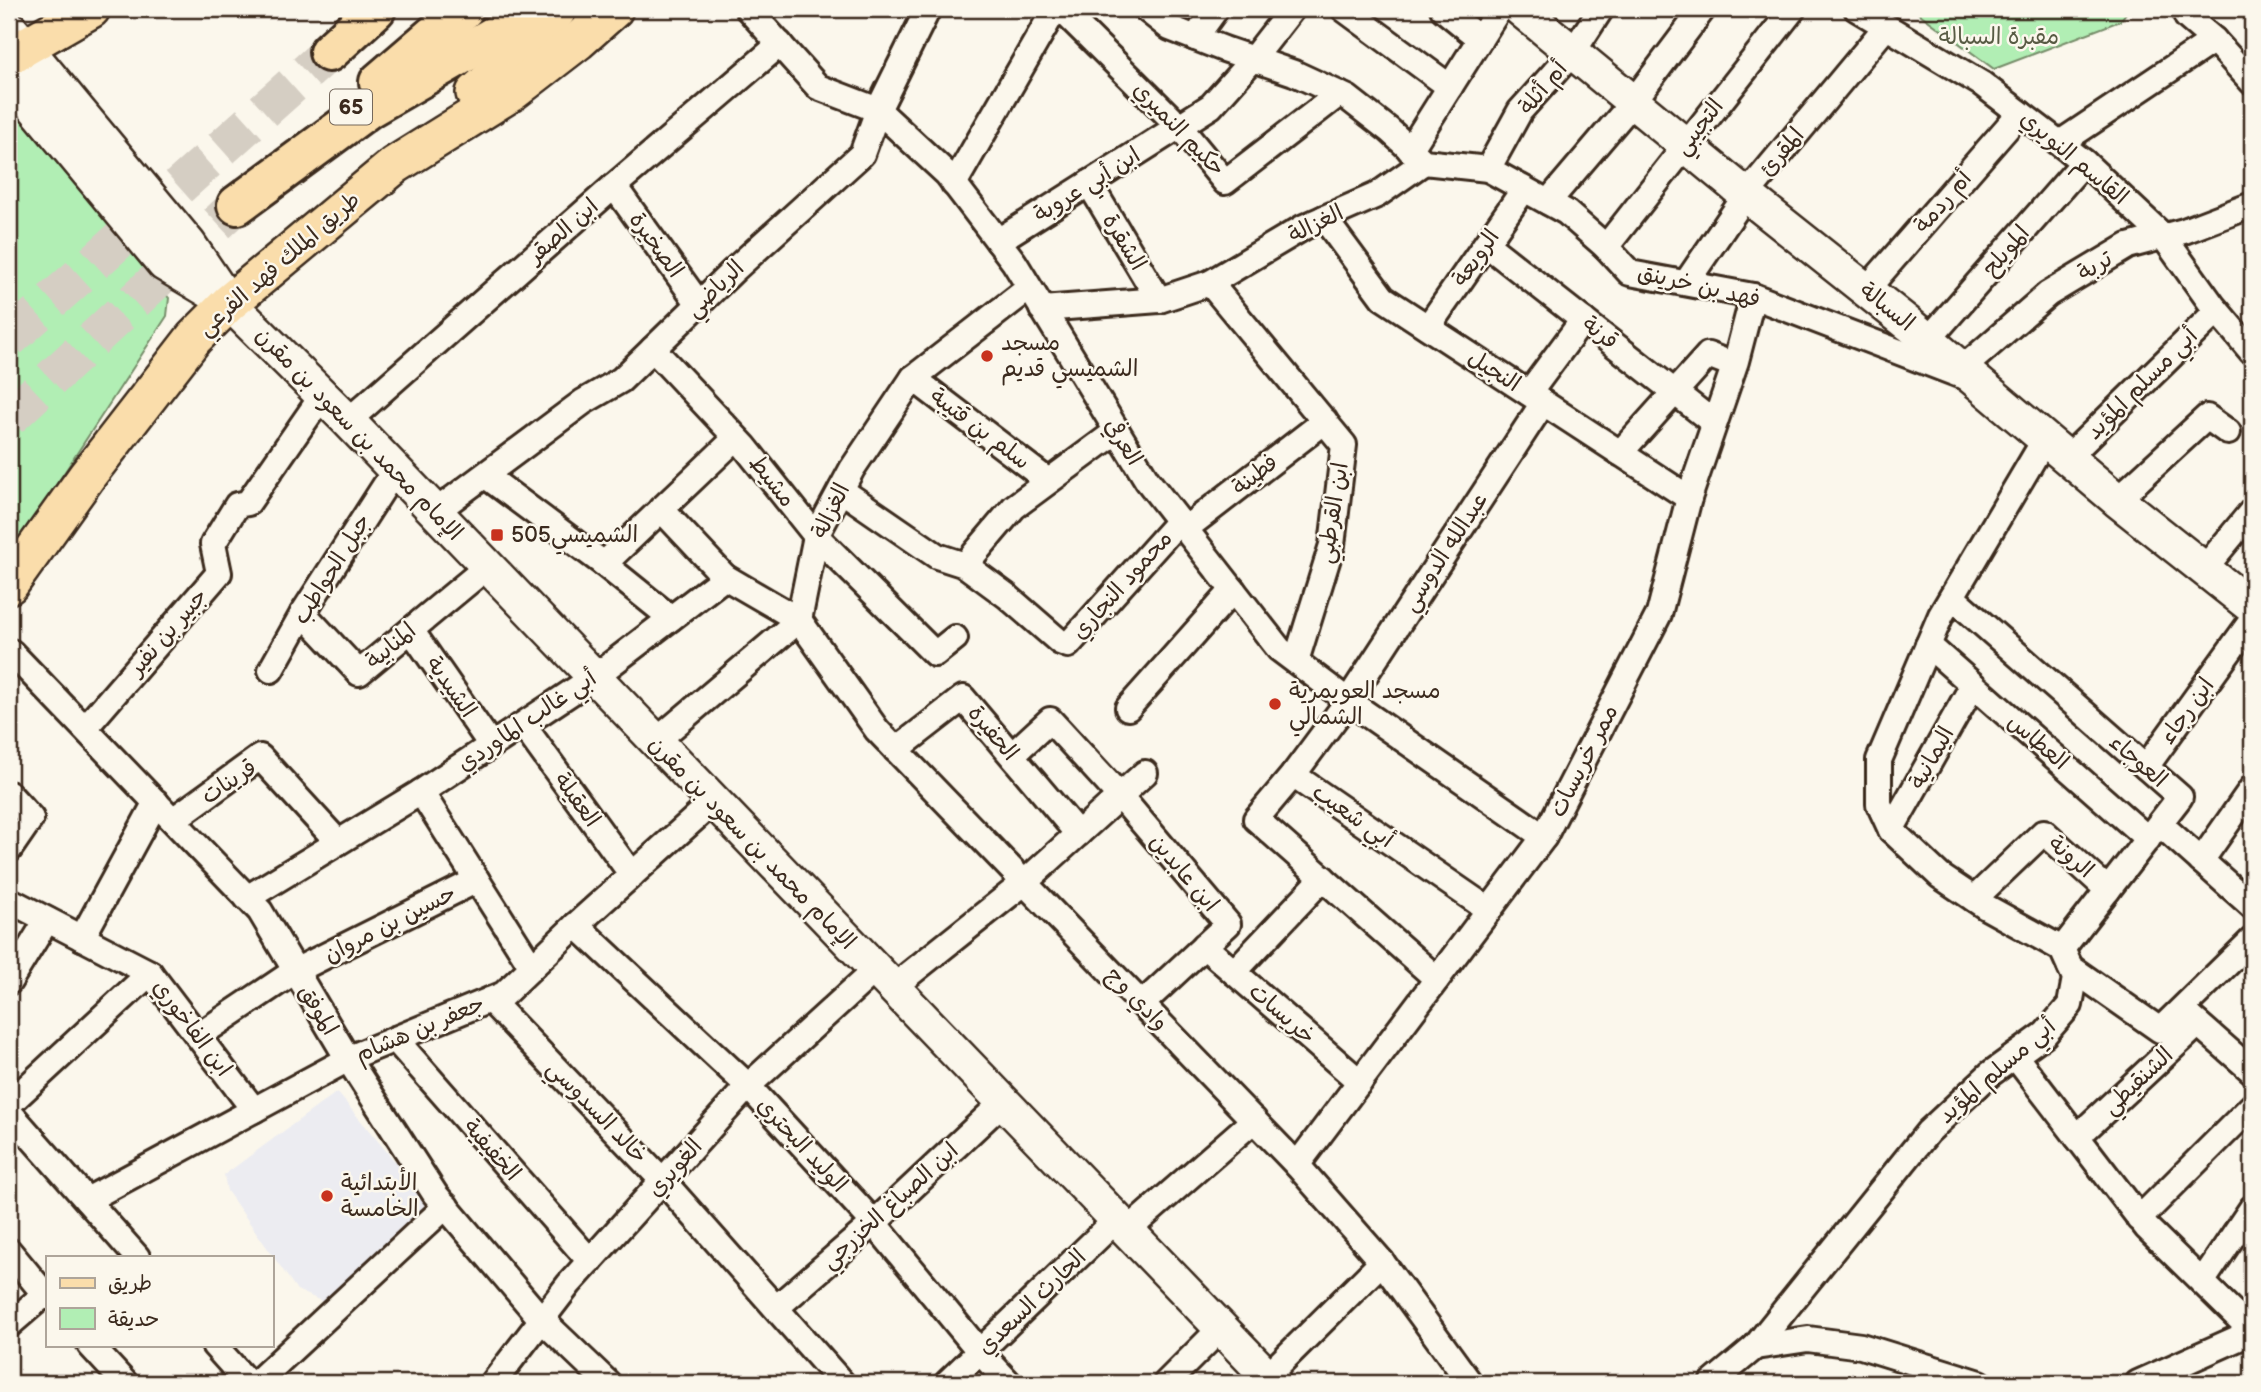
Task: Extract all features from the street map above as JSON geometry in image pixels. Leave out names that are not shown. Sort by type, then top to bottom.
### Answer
[{"type":"highway","points":[[329,52],[376,9]]},
{"type":"highway","name":"65","points":[[464,9],[237,205],[369,108],[506,29],[547,18]]},
{"type":"main road","points":[[13,52],[91,9]]},
{"type":"main road","points":[[329,52],[368,9]]},
{"type":"main road","name":"طريق الملك فهد الفرعي","points":[[9,585],[87,476],[185,349],[229,303],[395,165],[512,92],[614,9]]},
{"type":"main road","points":[[395,165],[547,18]]},
{"type":"street","name":"العرفي","points":[[748,9],[818,87],[878,110],[947,174],[998,241],[1029,288],[1147,480],[1279,649],[1348,701],[1544,837]]},
{"type":"street","name":"الرياضي","points":[[435,512],[583,402],[621,380],[862,154],[878,110],[928,9]]},
{"type":"street","points":[[954,184],[1055,9]]},
{"type":"street","name":"حكيم النميري","points":[[1061,9],[1179,126],[1225,181],[1339,94]]},
{"type":"street","points":[[1146,9],[1170,28],[1294,73],[1339,94],[1368,114],[1417,156]]},
{"type":"street","points":[[1195,38],[1216,9]]},
{"type":"street","name":"ابن أبي عروبة","points":[[998,241],[1211,106],[1253,59],[1292,9]]},
{"type":"street","points":[[1344,9],[1450,87]]},
{"type":"street","points":[[1443,9],[1480,39]]},
{"type":"street","name":"الغزالة","points":[[1042,309],[1159,300],[1210,283],[1304,227],[1377,195],[1417,156],[1450,87],[1499,9]]},
{"type":"street","name":"السبالة","points":[[1520,9],[1928,340],[2117,500],[2252,607]]},
{"type":"street","name":"أم أثلة","points":[[1488,169],[1521,111],[1573,52],[1601,9]]},
{"type":"street","points":[[1548,202],[1633,102],[1703,9]]},
{"type":"street","name":"التجيبي","points":[[1606,247],[1793,9]]},
{"type":"street","name":"القاسم النويري","points":[[1857,9],[1982,84],[2084,162],[2163,236],[2217,311],[2252,351]]},
{"type":"street","points":[[2190,9],[2187,16],[2214,40],[2252,82]]},
{"type":"street","name":"المقرئ","points":[[1686,283],[1746,195],[1885,27]]},
{"type":"street","points":[[2060,143],[2214,40]]},
{"type":"street","name":"ابن الصقر","points":[[348,421],[614,186],[780,44]]},
{"type":"street","name":"الإمام محمد بن سعود بن مقرن","points":[[13,52],[189,244],[229,303],[348,421],[1270,1380]]},
{"type":"street","name":"أم ردمة","points":[[1866,290],[2020,113]]},
{"type":"street","name":"فهد بن خرينق","points":[[1417,156],[1488,169],[1566,212],[1606,247],[1630,273],[1753,296],[1970,376]]},
{"type":"street","name":"المويلح","points":[[1928,340],[2084,162]]},
{"type":"street","name":"الشقرة","points":[[1089,183],[1159,300]]},
{"type":"street","name":"الصخيرة","points":[[614,186],[699,304]]},
{"type":"street","name":"الرويعة","points":[[1428,327],[1524,189]]},
{"type":"street","name":"تربة","points":[[1970,376],[2048,294],[2128,246],[2184,231],[2252,205]]},
{"type":"street","name":"النجيل","points":[[1324,218],[1382,298],[1689,498]]},
{"type":"street","name":"قرنة","points":[[1486,244],[1714,423]]},
{"type":"street","name":"ابن القرطبي","points":[[1210,283],[1344,445],[1332,545],[1296,661]]},
{"type":"street","name":"الغزالة","points":[[799,620],[816,536],[852,469],[913,378],[1029,288]]},
{"type":"street","name":"ممر خريسات","points":[[1297,1165],[1544,837],[1660,614],[1689,498],[1734,365],[1753,296]]},
{"type":"street","name":"أبي مسلم المؤيد","points":[[1712,1383],[1755,1348],[1927,1132],[1990,1074],[2045,1034],[2070,1005],[2075,978],[2066,958],[1940,877],[1891,830],[1879,804],[1879,760],[1928,645],[1952,597],[2056,448],[2217,311]]},
{"type":"street","name":"عبدالله الدوسي","points":[[1348,701],[1583,320]]},
{"type":"street","name":"مشيط","points":[[653,349],[746,447],[816,536],[935,654],[955,638]]},
{"type":"street","points":[[1620,453],[1708,355],[1734,365]]},
{"type":"street","name":"سلم بن قتيبة","points":[[913,378],[1048,481]]},
{"type":"street","name":"جبير بن نفير","points":[[85,728],[219,573],[213,544],[237,505],[248,503],[322,396]]},
{"type":"street","points":[[2117,500],[2207,417],[2228,432]]},
{"type":"street","name":"فطينة","points":[[1182,525],[1325,421]]},
{"type":"street","points":[[965,565],[1014,507],[1117,431]]},
{"type":"street","points":[[604,564],[736,438]]},
{"type":"street","name":"جبل الحواطب","points":[[271,670],[303,613],[395,470]]},
{"type":"street","points":[[486,476],[671,618]]},
{"type":"street","name":"محمود النجاري","points":[[841,490],[937,556],[965,565],[1007,596],[1060,642],[1068,645],[1182,525]]},
{"type":"street","points":[[655,742],[799,620],[725,577],[661,509]]},
{"type":"street","points":[[2204,569],[2252,511]]},
{"type":"street","name":"المنابية","points":[[303,613],[359,673],[488,566]]},
{"type":"street","name":"أبي غالب الماوردي","points":[[247,898],[421,792],[593,678],[725,577]]},
{"type":"street","points":[[1128,708],[1233,590]]},
{"type":"street","name":"العوجاء","points":[[1952,597],[2180,797],[2108,890],[2066,958]]},
{"type":"street","name":"وادي وج","points":[[799,620],[877,730],[1297,1165],[1382,1262],[1470,1383]]},
{"type":"street","name":"ابن رجاء","points":[[2146,767],[2252,620]]},
{"type":"street","name":"الشيدية","points":[[411,629],[491,745]]},
{"type":"street","name":"العطاس","points":[[1928,645],[1973,685],[2154,832],[2201,861],[2252,906]]},
{"type":"street","name":"الموفق","points":[[11,652],[260,912],[348,1059],[435,1194],[541,1319],[608,1383]]},
{"type":"street","name":"اليمانية","points":[[1891,830],[1973,685]]},
{"type":"street","name":"الحفيرة","points":[[897,750],[963,698],[1078,834]]},
{"type":"street","name":"أبي شعيب","points":[[1348,701],[1293,775],[1489,910]]},
{"type":"street","points":[[1012,755],[1051,720],[1119,796]]},
{"type":"street","name":"العقيلة","points":[[523,724],[632,874]]},
{"type":"street","name":"قرينات","points":[[173,820],[260,757],[338,842]]},
{"type":"street","name":"الغويري","points":[[493,1383],[541,1319],[590,1261],[748,1086],[884,979],[1025,882],[1145,773]]},
{"type":"street","points":[[1293,775],[1256,819],[1437,979]]},
{"type":"street","points":[[2201,861],[2252,788]]},
{"type":"street","points":[[421,792],[532,967]]},
{"type":"street","points":[[9,794],[31,818],[9,850]]},
{"type":"street","name":"ابن عابدين","points":[[1119,796],[1228,924],[1142,1004]]},
{"type":"street","points":[[82,938],[156,802]]},
{"type":"street","name":"جعفر بن هشام","points":[[87,1200],[348,1059],[505,994],[576,925],[713,802]]},
{"type":"street","name":"الرونة","points":[[1974,899],[2044,832],[2108,890]]},
{"type":"street","points":[[1234,972],[1323,878]]},
{"type":"street","name":"حسين بن مروان","points":[[198,1036],[295,971],[477,880]]},
{"type":"street","name":"ابن الفاخوري","points":[[9,900],[150,973],[254,1110]]},
{"type":"street","points":[[9,982],[47,919]]},
{"type":"street","name":"الوليد البحتري","points":[[576,925],[748,1086],[874,1223],[980,1352],[1009,1383]]},
{"type":"street","name":"الشنقيطي","points":[[2077,1137],[2190,1016],[2252,940]]},
{"type":"street","name":"خريسات","points":[[1204,946],[1360,1082]]},
{"type":"street","name":"الشنقيطي","points":[[2066,958],[2160,1030],[2190,1016]]},
{"type":"street","points":[[9,1104],[150,973]]},
{"type":"street","name":"خالد السدوسي","points":[[490,1000],[663,1181],[842,1383]]},
{"type":"street","points":[[2190,1016],[2252,1071]]},
{"type":"street","name":"الخفيفية","points":[[395,1039],[590,1261]]},
{"type":"street","points":[[2015,1056],[2140,1219],[2252,1331],[2138,1383]]},
{"type":"street","name":"ابن الصباغ الخزرجي","points":[[776,1308],[874,1223],[1003,1102]]},
{"type":"street","points":[[2140,1219],[2252,1106]]},
{"type":"street","points":[[9,1112],[136,1256]]},
{"type":"street","name":"الحارث السعدي","points":[[947,1383],[1121,1225],[1254,1120]]},
{"type":"street","points":[[256,1383],[446,1206]]},
{"type":"street","points":[[2202,1282],[2252,1208]]},
{"type":"street","points":[[9,1251],[46,1295],[9,1325]]},
{"type":"street","points":[[1270,1380],[1382,1262]]},
{"type":"street","points":[[1166,1383],[1221,1328]]},
{"type":"street","points":[[1755,1348],[1808,1339],[1861,1346],[1980,1383]]},
{"type":"street","points":[[91,1346],[125,1383]]},
{"type":"street","points":[[215,1346],[248,1383]]},
{"type":"shaded area","name":"الأبتدائية الخامسة","points":[[337,1092],[427,1200],[423,1222],[330,1305],[297,1290],[227,1191],[224,1175]]},
{"type":"green space","name":"مقبرة السبالة","points":[[1913,9],[2129,9],[2120,21],[1994,69]]},
{"type":"green space","points":[[9,105],[169,298],[167,316],[9,557]]},
{"type":"tunnel","points":[[9,339],[329,52]]},
{"type":"tunnel","points":[[9,418],[237,205]]},
{"type":"place","name":"مسجد الشميسي قديم","points":[[987,356]]},
{"type":"place","name":"الشميسي505","points":[[497,535]]},
{"type":"place","name":"مسجد العويمرية الشمالي","points":[[1275,704]]},
{"type":"place","name":"الأبتدائية الخامسة","points":[[327,1196]]}]
